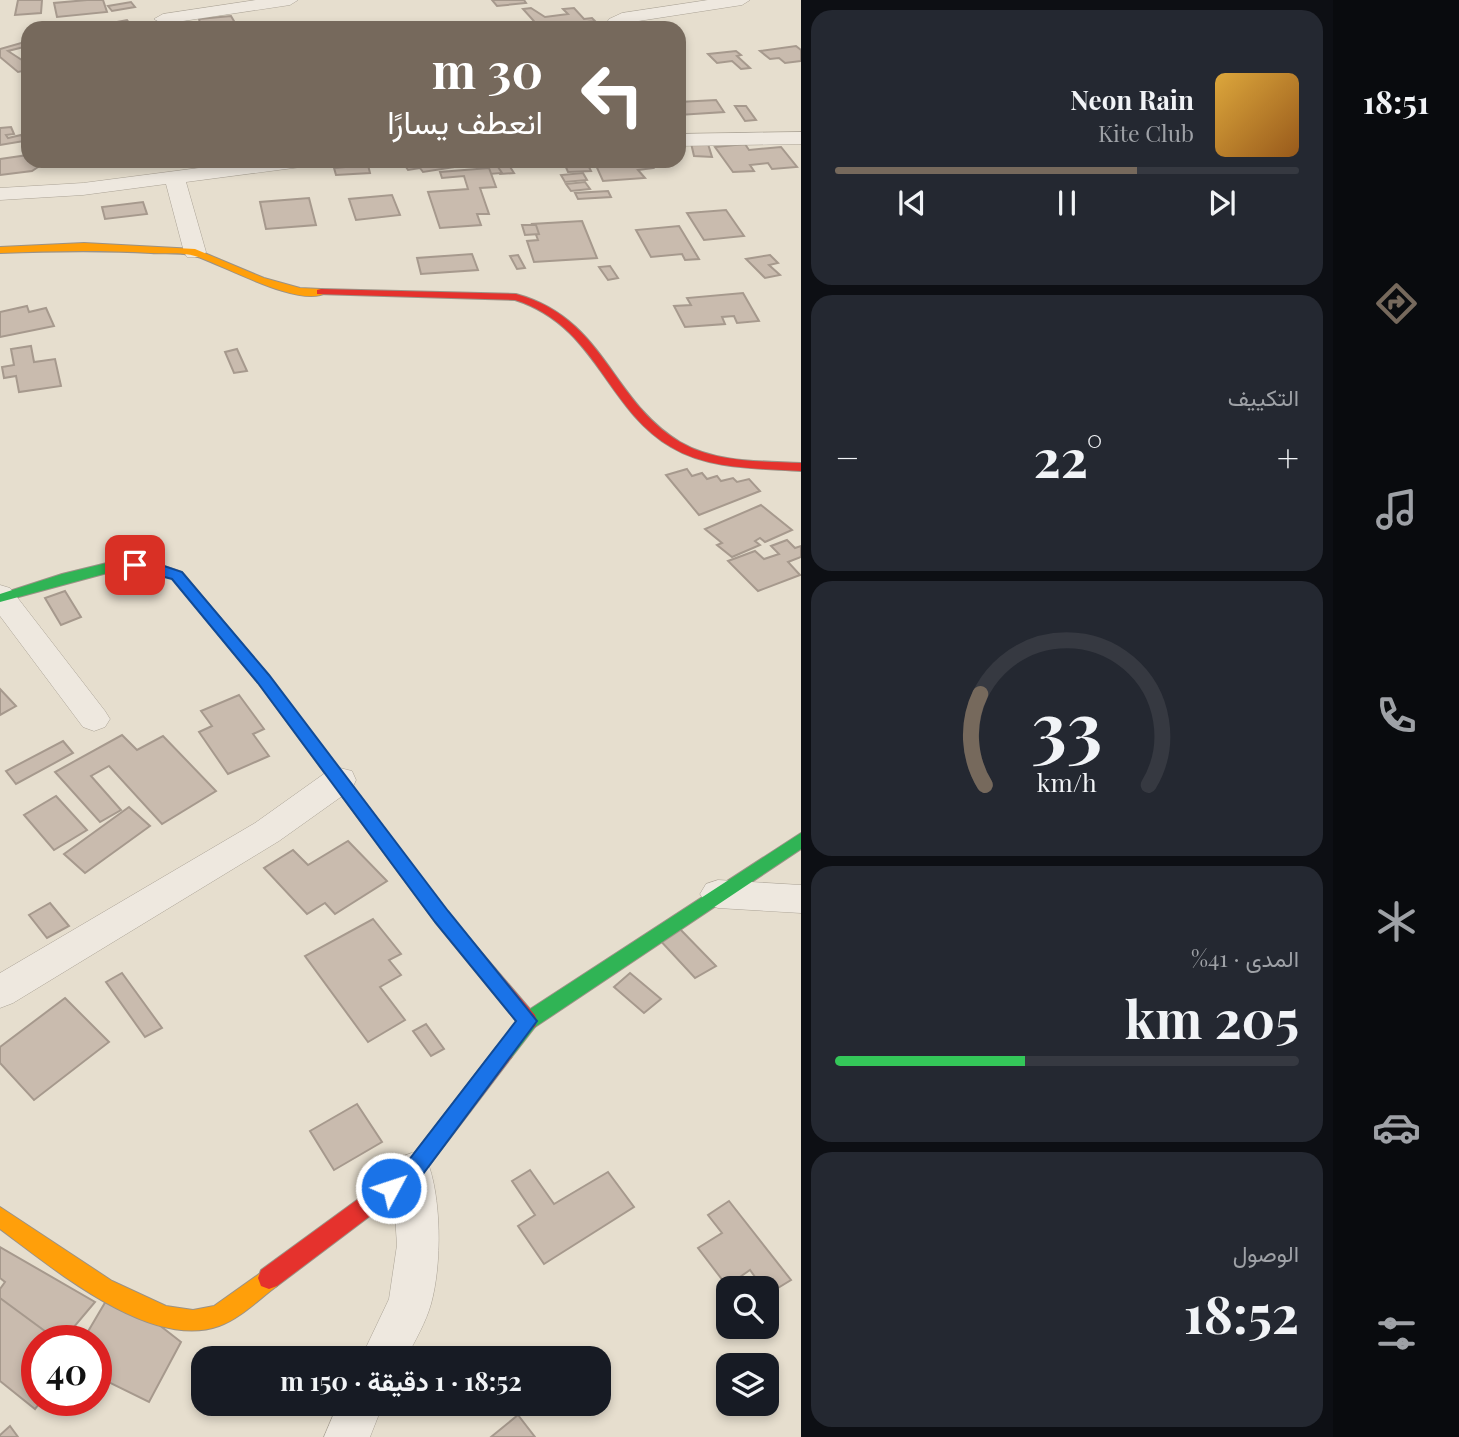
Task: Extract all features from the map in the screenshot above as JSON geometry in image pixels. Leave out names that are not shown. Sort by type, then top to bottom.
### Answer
[{"type":"street","points":[[152,0],[164,21]]},
{"type":"street","points":[[176,21],[290,0]]},
{"type":"street","points":[[619,21],[628,17],[741,0]]},
{"type":"street","points":[[686,140],[792,138],[801,157]]},
{"type":"street","points":[[0,194],[46,192],[175,178],[210,168]]},
{"type":"street","points":[[175,178],[195,252]]},
{"type":"street","points":[[0,250],[84,246],[195,252],[260,280],[299,290],[516,298],[535,301],[545,306],[580,338],[647,422],[672,443],[694,454],[750,463],[801,467]]},
{"type":"street","points":[[94,719],[1,597],[112,565],[158,568],[177,575],[263,679],[441,917],[528,1021]]},
{"type":"street","points":[[0,992],[267,832],[340,780]]},
{"type":"street","points":[[0,1217],[131,1306],[164,1318],[196,1322],[216,1317],[412,1172],[528,1021],[801,839]]},
{"type":"street","points":[[718,894],[801,899]]},
{"type":"street","points":[[389,1346],[410,1303],[418,1245],[412,1172]]},
{"type":"street","points":[[347,1437],[356,1416]]},
{"type":"building","points":[[18,0],[42,0],[41,13],[15,15]]},
{"type":"building","points":[[103,0],[107,12],[57,17],[54,3]]},
{"type":"building","points":[[492,0],[524,0],[526,3],[497,6]]},
{"type":"building","points":[[131,2],[135,7],[112,11],[108,6]]},
{"type":"building","points":[[531,8],[545,17],[568,14],[563,9],[574,8],[584,19],[592,18],[595,21],[534,21],[523,9]]},
{"type":"building","points":[[231,16],[234,21],[200,21]]},
{"type":"building","points":[[21,43],[21,48],[8,51],[21,59],[21,71],[18,72],[0,57],[0,49]]},
{"type":"building","points":[[796,46],[801,50],[801,61],[785,63],[779,58],[770,59],[760,51]]},
{"type":"building","points":[[736,51],[741,55],[737,56],[750,68],[741,69],[732,61],[717,63],[708,54]]},
{"type":"building","points":[[716,100],[724,112],[686,115],[686,102]]},
{"type":"building","points":[[735,106],[746,106],[756,120],[745,121]]},
{"type":"building","points":[[11,127],[14,134],[6,135],[8,138],[21,135],[21,142],[0,145],[0,128]]},
{"type":"building","points":[[691,143],[708,144],[712,157],[694,156]]},
{"type":"building","points":[[745,144],[749,150],[781,147],[797,167],[772,169],[768,163],[750,165],[754,171],[733,172],[715,147]]},
{"type":"building","points":[[21,156],[21,168],[36,168],[0,175],[0,159]]},
{"type":"building","points":[[334,168],[369,168],[370,173],[336,175]]},
{"type":"building","points":[[420,168],[448,168],[423,172]]},
{"type":"building","points":[[486,168],[499,168],[502,173],[489,174]]},
{"type":"building","points":[[489,168],[496,187],[480,188],[489,214],[477,214],[481,225],[440,228],[428,192],[468,189],[464,176],[442,178],[440,172]]},
{"type":"building","points":[[496,168],[511,168],[514,173],[500,174]]},
{"type":"building","points":[[566,168],[590,168],[591,171],[568,172]]},
{"type":"building","points":[[597,168],[653,168],[638,170],[645,178],[603,181]]},
{"type":"building","points":[[583,173],[587,180],[565,182],[561,175]]},
{"type":"building","points":[[585,182],[590,189],[571,191],[566,184]]},
{"type":"building","points":[[608,191],[611,197],[578,199],[575,193]]},
{"type":"building","points":[[392,195],[400,215],[356,220],[349,199]]},
{"type":"building","points":[[309,198],[316,225],[266,229],[260,202]]},
{"type":"building","points":[[143,202],[147,214],[105,219],[102,207]]},
{"type":"building","points":[[726,210],[744,236],[704,240],[687,213]]},
{"type":"building","points":[[582,221],[597,258],[534,262],[527,241],[538,240],[532,224]]},
{"type":"building","points":[[522,225],[536,225],[539,234],[525,235]]},
{"type":"building","points":[[679,226],[699,259],[685,260],[682,254],[651,257],[636,230]]},
{"type":"building","points":[[472,254],[478,270],[421,274],[417,258]]},
{"type":"building","points":[[518,255],[525,268],[517,269],[510,256]]},
{"type":"building","points":[[770,255],[778,263],[769,265],[780,275],[765,278],[746,259]]},
{"type":"building","points":[[610,266],[618,278],[608,280],[599,267]]},
{"type":"building","points":[[743,293],[759,321],[737,323],[734,316],[722,317],[725,324],[685,327],[674,306],[691,305],[687,298]]},
{"type":"building","points":[[27,306],[29,312],[46,308],[54,326],[0,337],[0,312]]},
{"type":"building","points":[[31,346],[34,362],[55,359],[61,386],[19,392],[16,376],[4,378],[2,367],[14,365],[11,349]]},
{"type":"building","points":[[237,349],[247,371],[234,373],[225,352]]},
{"type":"building","points":[[687,469],[692,476],[702,473],[707,479],[717,476],[721,481],[733,478],[737,482],[749,479],[760,491],[699,515],[666,475]]},
{"type":"building","points":[[761,505],[792,530],[765,542],[760,538],[755,541],[760,545],[732,557],[717,545],[722,543],[705,529]]},
{"type":"building","points":[[787,540],[795,548],[801,546],[801,557],[788,562],[800,575],[758,591],[728,561],[755,551],[764,559],[779,554],[771,546]]},
{"type":"building","points":[[65,591],[81,617],[61,625],[45,598]]},
{"type":"building","points":[[0,689],[16,706],[0,715]]},
{"type":"building","points":[[239,695],[264,729],[253,734],[269,756],[228,774],[199,732],[212,726],[201,711]]},
{"type":"building","points":[[122,735],[137,750],[163,736],[216,791],[162,824],[109,766],[91,776],[121,810],[100,822],[55,772]]},
{"type":"building","points":[[63,741],[73,753],[16,784],[6,771]]},
{"type":"building","points":[[56,796],[87,830],[54,850],[24,815]]},
{"type":"building","points":[[129,807],[150,826],[85,873],[64,854]]},
{"type":"building","points":[[348,841],[387,881],[335,914],[325,903],[307,914],[264,868],[293,850],[308,865]]},
{"type":"building","points":[[50,903],[69,926],[47,938],[29,915]]},
{"type":"building","points":[[373,919],[401,954],[389,960],[401,975],[380,987],[405,1020],[368,1042],[305,956]]},
{"type":"building","points":[[677,926],[716,966],[695,978],[657,937]]},
{"type":"building","points":[[122,973],[162,1028],[145,1037],[106,982]]},
{"type":"building","points":[[630,973],[661,999],[644,1013],[614,987]]},
{"type":"building","points":[[65,998],[109,1042],[34,1100],[0,1063],[0,1047]]},
{"type":"building","points":[[426,1024],[444,1049],[431,1056],[413,1031]]},
{"type":"building","points":[[357,1104],[382,1142],[334,1170],[310,1131]]},
{"type":"building","points":[[530,1170],[554,1204],[608,1172],[634,1207],[544,1264],[518,1226],[535,1215],[512,1181]]},
{"type":"building","points":[[729,1201],[791,1280],[779,1287],[779,1276],[754,1276],[750,1270],[741,1276],[719,1276],[698,1248],[722,1233],[708,1215]]},
{"type":"building","points":[[0,1247],[95,1302],[76,1325],[26,1325],[0,1304],[0,1289],[5,1282],[0,1278]]},
{"type":"building","points":[[113,1289],[181,1342],[149,1402],[112,1384],[112,1325],[92,1325]]},
{"type":"building","points":[[0,1298],[37,1325],[21,1325],[21,1398],[0,1381]]},
{"type":"building","points":[[519,1416],[535,1437],[491,1437]]},
{"type":"building","points":[[10,1426],[18,1437],[0,1437],[0,1435]]},
{"type":"traffic: fast","points":[[2,598],[67,577],[111,567],[155,568],[177,575],[263,679],[398,859]]},
{"type":"traffic: fast","points":[[504,1052],[528,1021],[801,840]]},
{"type":"traffic: slow","points":[[0,250],[84,246],[195,252],[260,280],[299,291],[321,292]]},
{"type":"traffic: slow","points":[[0,1217],[104,1289],[166,1317],[193,1321],[217,1316],[269,1278]]},
{"type":"traffic: jam","points":[[321,292],[516,297],[535,303],[562,319],[579,335],[639,412],[675,444],[720,460],[801,467]]},
{"type":"traffic: jam","points":[[398,859],[441,917],[528,1021]]},
{"type":"traffic: jam","points":[[269,1278],[412,1172],[504,1052]]},
{"type":"route","points":[[135,565],[158,568],[177,575],[263,679],[441,917],[528,1021],[412,1172],[391,1188]]}]
